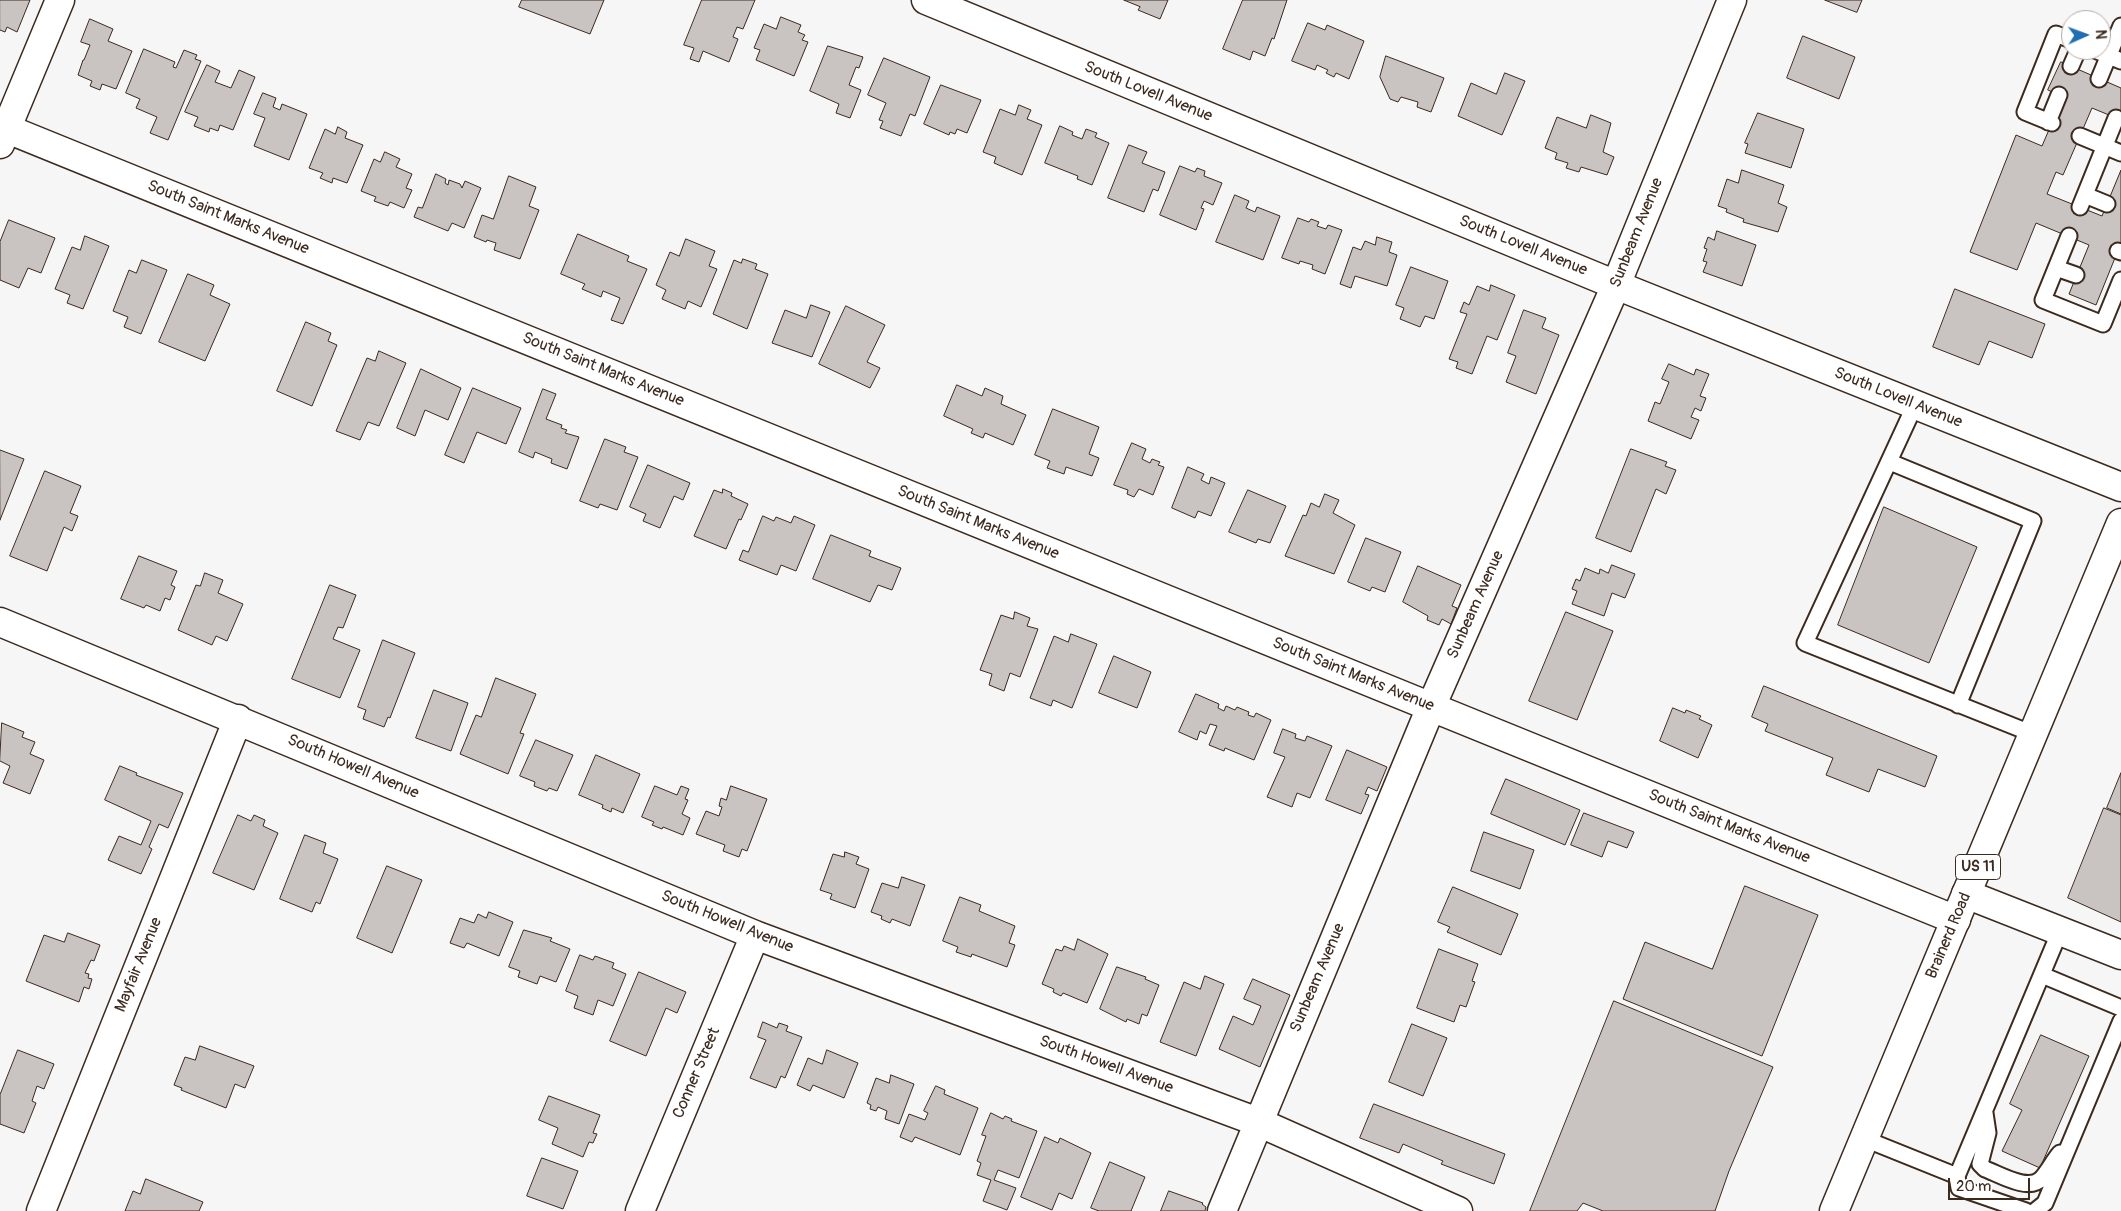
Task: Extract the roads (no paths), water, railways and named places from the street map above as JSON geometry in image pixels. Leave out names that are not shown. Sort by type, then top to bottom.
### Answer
[{"type":"street","points":[[2,132],[60,0]]},
{"type":"street","name":"South Lovell Avenue","points":[[926,0],[1616,285],[2121,487]]},
{"type":"street","name":"Sunbeam Avenue","points":[[1222,1211],[1431,707],[1616,285],[1732,0]]},
{"type":"street","name":"South Saint Marks Avenue","points":[[2,132],[1956,920]]},
{"type":"street","name":"Brainerd Road","points":[[1834,1211],[2121,523]]},
{"type":"street","name":"South Howell Avenue","points":[[0,622],[755,935],[1258,1122],[1458,1211]]},
{"type":"street","name":"Mayfair Avenue","points":[[41,1211],[238,720]]},
{"type":"street","points":[[1966,894],[2121,955]]},
{"type":"street","name":"Conner Street","points":[[640,1211],[755,935]]},
{"type":"lane","points":[[2111,49],[2121,26]]},
{"type":"lane","points":[[2059,95],[2050,123],[2025,112],[2056,34],[2061,36]]},
{"type":"lane","points":[[2071,66],[2074,60]]},
{"type":"lane","points":[[2100,79],[2107,60]]},
{"type":"lane","points":[[2107,204],[2083,201],[2116,118]]},
{"type":"lane","points":[[2080,136],[2121,153]]},
{"type":"lane","points":[[2069,236],[2043,300],[2103,324],[2114,286]]},
{"type":"lane","points":[[2056,268],[2076,275]]},
{"type":"lane","points":[[1915,405],[1805,644],[2033,734]]},
{"type":"lane","points":[[1890,462],[2034,521],[1958,705]]},
{"type":"lane","points":[[2026,1211],[1959,1188],[1957,1176],[2060,931]]},
{"type":"lane","points":[[2042,975],[2121,1008]]},
{"type":"lane","points":[[2035,1211],[2046,1204],[2121,1021]]},
{"type":"lane","points":[[1985,1113],[1988,1133],[1980,1156],[1980,1164],[1985,1168],[2025,1184],[2041,1180],[2072,1138]]},
{"type":"lane","points":[[1864,1139],[1957,1176]]}]
